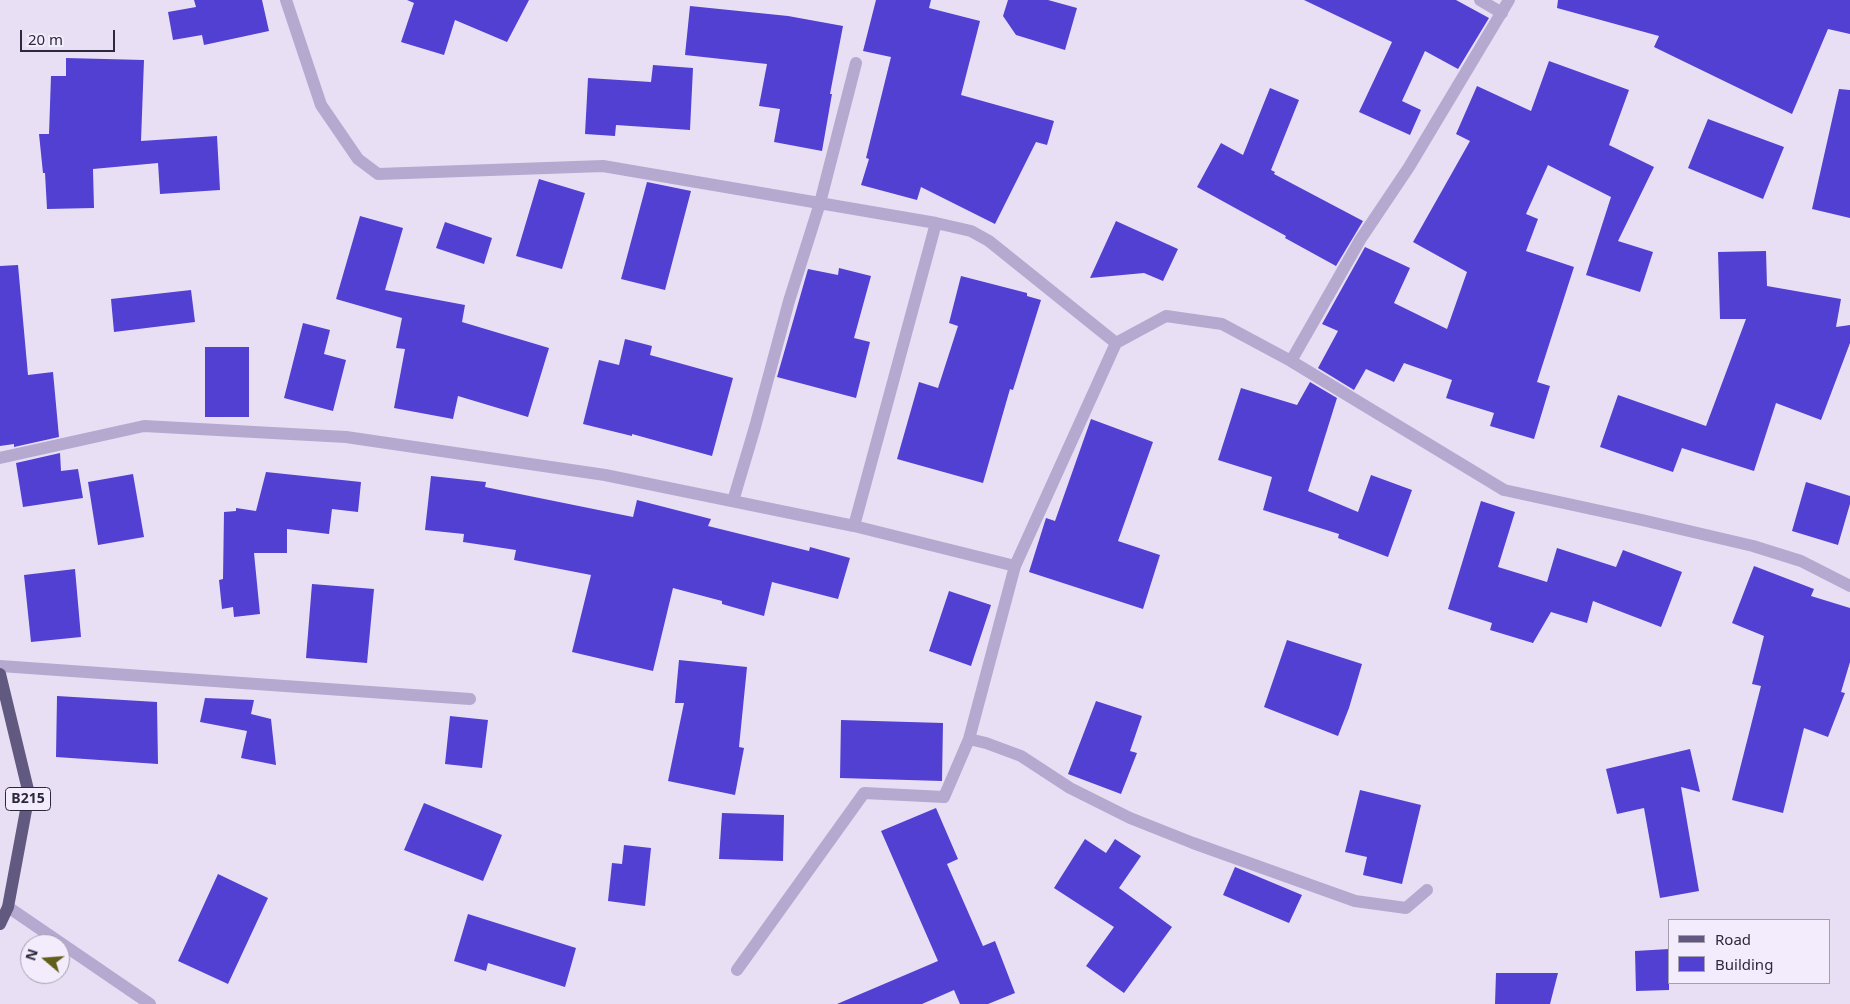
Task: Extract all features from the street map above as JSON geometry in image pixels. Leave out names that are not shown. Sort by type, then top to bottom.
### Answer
[{"type":"main road","name":"B215","points":[[0,674],[29,794],[8,907],[0,924]]},
{"type":"street","points":[[286,0],[321,105],[358,159],[378,174],[603,166],[936,223],[971,231],[989,242],[1116,343]]},
{"type":"street","points":[[1480,0],[1502,13]]},
{"type":"street","points":[[1291,361],[1360,240],[1409,167],[1509,0]]},
{"type":"street","points":[[733,501],[755,427],[788,301],[820,203],[856,63]]},
{"type":"street","points":[[854,526],[936,223]]},
{"type":"street","points":[[737,970],[864,793],[944,797],[970,740],[1015,566],[1116,343],[1166,316],[1222,324],[1291,361],[1504,490],[1753,546],[1801,561],[1850,586]]},
{"type":"street","points":[[0,458],[144,426],[346,438],[605,475],[854,526],[1015,566]]},
{"type":"street","points":[[0,666],[470,699]]},
{"type":"street","points":[[970,740],[986,743],[1022,756],[1070,788],[1130,818],[1193,843],[1355,901],[1406,908],[1427,890]]},
{"type":"street","points":[[8,907],[150,1004]]},
{"type":"building","points":[[194,0],[262,0],[269,31],[204,45],[202,35],[173,40],[168,12],[196,7]]},
{"type":"building","points":[[407,0],[529,0],[507,42],[455,20],[444,55],[401,42],[414,3]]},
{"type":"building","points":[[876,0],[931,0],[929,8],[980,21],[961,95],[1054,121],[1047,145],[1036,142],[995,224],[921,187],[917,200],[861,185],[869,159],[866,158],[891,57],[863,51]]},
{"type":"building","points":[[1008,0],[1048,0],[1077,8],[1065,50],[1016,35],[1003,16]]},
{"type":"building","points":[[1304,0],[1456,0],[1489,18],[1458,69],[1425,51],[1402,101],[1421,110],[1410,135],[1359,112],[1392,42]]},
{"type":"building","points":[[1558,0],[1850,0],[1850,34],[1828,29],[1792,114],[1654,47],[1659,36],[1557,8]]},
{"type":"building","points":[[690,6],[788,16],[843,26],[830,94],[832,94],[822,151],[774,142],[780,109],[759,106],[767,64],[685,55]]},
{"type":"building","points":[[66,58],[144,60],[141,141],[217,136],[220,190],[160,194],[158,163],[93,169],[94,208],[47,209],[45,173],[43,173],[39,134],[49,134],[51,76],[66,76]]},
{"type":"building","points":[[1549,61],[1629,90],[1609,145],[1654,167],[1618,241],[1653,252],[1640,292],[1586,275],[1611,197],[1548,165],[1526,214],[1538,219],[1526,251],[1574,267],[1537,382],[1550,386],[1534,439],[1490,426],[1494,413],[1446,398],[1452,380],[1404,363],[1394,382],[1366,369],[1354,390],[1318,368],[1338,331],[1322,324],[1365,247],[1410,268],[1394,303],[1447,329],[1467,272],[1413,242],[1470,141],[1456,134],[1477,86],[1531,111]]},
{"type":"building","points":[[653,65],[693,68],[690,130],[616,125],[615,136],[585,134],[588,78],[651,82]]},
{"type":"building","points":[[1270,88],[1299,100],[1271,170],[1275,172],[1274,174],[1363,221],[1336,266],[1197,187],[1221,143],[1243,155]]},
{"type":"building","points":[[1839,89],[1850,90],[1850,218],[1812,209]]},
{"type":"building","points":[[1708,119],[1784,147],[1763,199],[1688,168]]},
{"type":"building","points":[[539,179],[585,193],[562,269],[516,256]]},
{"type":"building","points":[[647,182],[691,191],[665,290],[621,279]]},
{"type":"building","points":[[360,216],[403,228],[385,290],[465,305],[462,322],[549,348],[528,417],[458,396],[453,419],[394,408],[405,349],[396,348],[402,318],[336,299]]},
{"type":"building","points":[[1116,221],[1178,249],[1163,281],[1144,273],[1090,278]]},
{"type":"building","points":[[445,222],[492,238],[484,264],[436,248]]},
{"type":"building","points":[[1766,251],[1767,286],[1841,299],[1836,327],[1850,325],[1850,343],[1821,420],[1776,403],[1754,471],[1682,448],[1673,472],[1600,447],[1618,395],[1706,426],[1746,319],[1720,319],[1718,252]]},
{"type":"building","points":[[18,265],[28,375],[53,372],[59,437],[14,447],[14,444],[0,446],[0,266]]},
{"type":"building","points":[[839,268],[871,276],[854,338],[870,342],[856,398],[777,377],[808,269],[838,275]]},
{"type":"building","points":[[961,276],[1027,293],[1027,296],[1041,300],[1013,390],[1010,389],[983,483],[897,459],[919,382],[938,388],[958,326],[949,323]]},
{"type":"building","points":[[191,290],[195,322],[114,332],[111,299]]},
{"type":"building","points":[[303,323],[330,330],[324,354],[346,360],[333,411],[284,398]]},
{"type":"building","points":[[625,339],[652,346],[650,355],[733,378],[712,456],[632,434],[632,436],[583,424],[599,360],[619,365]]},
{"type":"building","points":[[205,347],[249,347],[249,417],[205,417]]},
{"type":"building","points":[[1310,382],[1337,398],[1308,491],[1358,512],[1371,475],[1412,490],[1388,557],[1338,538],[1339,534],[1263,510],[1272,477],[1218,460],[1241,388],[1297,405]]},
{"type":"building","points":[[1091,419],[1153,442],[1118,541],[1160,555],[1143,609],[1029,572],[1046,518],[1055,521]]},
{"type":"building","points":[[60,453],[61,471],[78,469],[83,498],[23,507],[16,463]]},
{"type":"building","points":[[266,472],[361,482],[358,512],[332,509],[329,534],[287,529],[287,553],[254,553],[260,614],[234,617],[233,607],[222,609],[219,580],[223,579],[224,512],[236,511],[236,508],[256,511]]},
{"type":"building","points":[[133,474],[144,537],[98,545],[88,482]]},
{"type":"building","points":[[431,476],[486,482],[485,487],[633,517],[637,500],[711,519],[708,526],[809,551],[810,547],[850,558],[838,599],[772,582],[764,616],[722,604],[722,601],[673,588],[653,671],[572,652],[591,575],[514,560],[516,550],[463,542],[464,534],[425,530]]},
{"type":"building","points":[[1806,482],[1850,496],[1850,504],[1838,545],[1792,531]]},
{"type":"building","points":[[1481,501],[1515,512],[1498,567],[1547,582],[1557,548],[1616,567],[1623,550],[1682,572],[1661,627],[1593,601],[1587,623],[1551,612],[1533,643],[1490,630],[1492,623],[1448,609]]},
{"type":"building","points":[[1754,566],[1814,589],[1811,596],[1850,608],[1850,662],[1841,692],[1845,693],[1828,737],[1804,728],[1783,813],[1732,800],[1761,686],[1752,684],[1764,636],[1732,623]]},
{"type":"building","points":[[75,569],[81,637],[31,642],[24,575]]},
{"type":"building","points":[[312,584],[374,589],[367,663],[306,658]]},
{"type":"building","points":[[949,591],[991,605],[971,666],[929,651]]},
{"type":"building","points":[[1287,640],[1362,664],[1349,708],[1338,736],[1264,707]]},
{"type":"building","points":[[679,660],[747,667],[739,747],[744,748],[735,795],[668,781],[684,703],[675,703]]},
{"type":"building","points":[[57,696],[157,702],[158,764],[56,757]]},
{"type":"building","points":[[205,698],[254,700],[251,714],[271,719],[276,765],[241,758],[247,731],[200,722]]},
{"type":"building","points":[[1096,701],[1142,716],[1130,751],[1137,753],[1121,794],[1068,774]]},
{"type":"building","points":[[450,716],[488,720],[482,768],[445,764]]},
{"type":"building","points":[[841,720],[943,723],[942,781],[840,778]]},
{"type":"building","points":[[1690,749],[1700,792],[1681,787],[1699,891],[1660,898],[1644,808],[1617,814],[1606,769]]},
{"type":"building","points":[[1360,790],[1421,805],[1402,884],[1363,875],[1367,857],[1345,852]]},
{"type":"building","points":[[424,803],[502,835],[483,881],[404,850]]},
{"type":"building","points":[[936,808],[958,859],[947,864],[983,946],[995,941],[1015,993],[988,1004],[960,1004],[954,990],[922,1004],[837,1004],[938,961],[881,831]]},
{"type":"building","points":[[722,813],[784,815],[783,861],[719,859]]},
{"type":"building","points":[[1085,839],[1106,853],[1115,839],[1141,856],[1119,888],[1172,927],[1124,993],[1086,966],[1114,927],[1054,888]]},
{"type":"building","points":[[624,845],[651,848],[645,906],[608,901],[612,863],[622,864]]},
{"type":"building","points":[[1235,867],[1302,895],[1289,923],[1223,895]]},
{"type":"building","points":[[218,874],[268,898],[228,984],[178,961]]},
{"type":"building","points":[[468,914],[576,948],[565,987],[488,963],[486,971],[454,961]]},
{"type":"building","points":[[1668,949],[1669,990],[1636,991],[1635,951]]},
{"type":"building","points":[[1496,973],[1558,973],[1550,1004],[1495,1004]]}]
